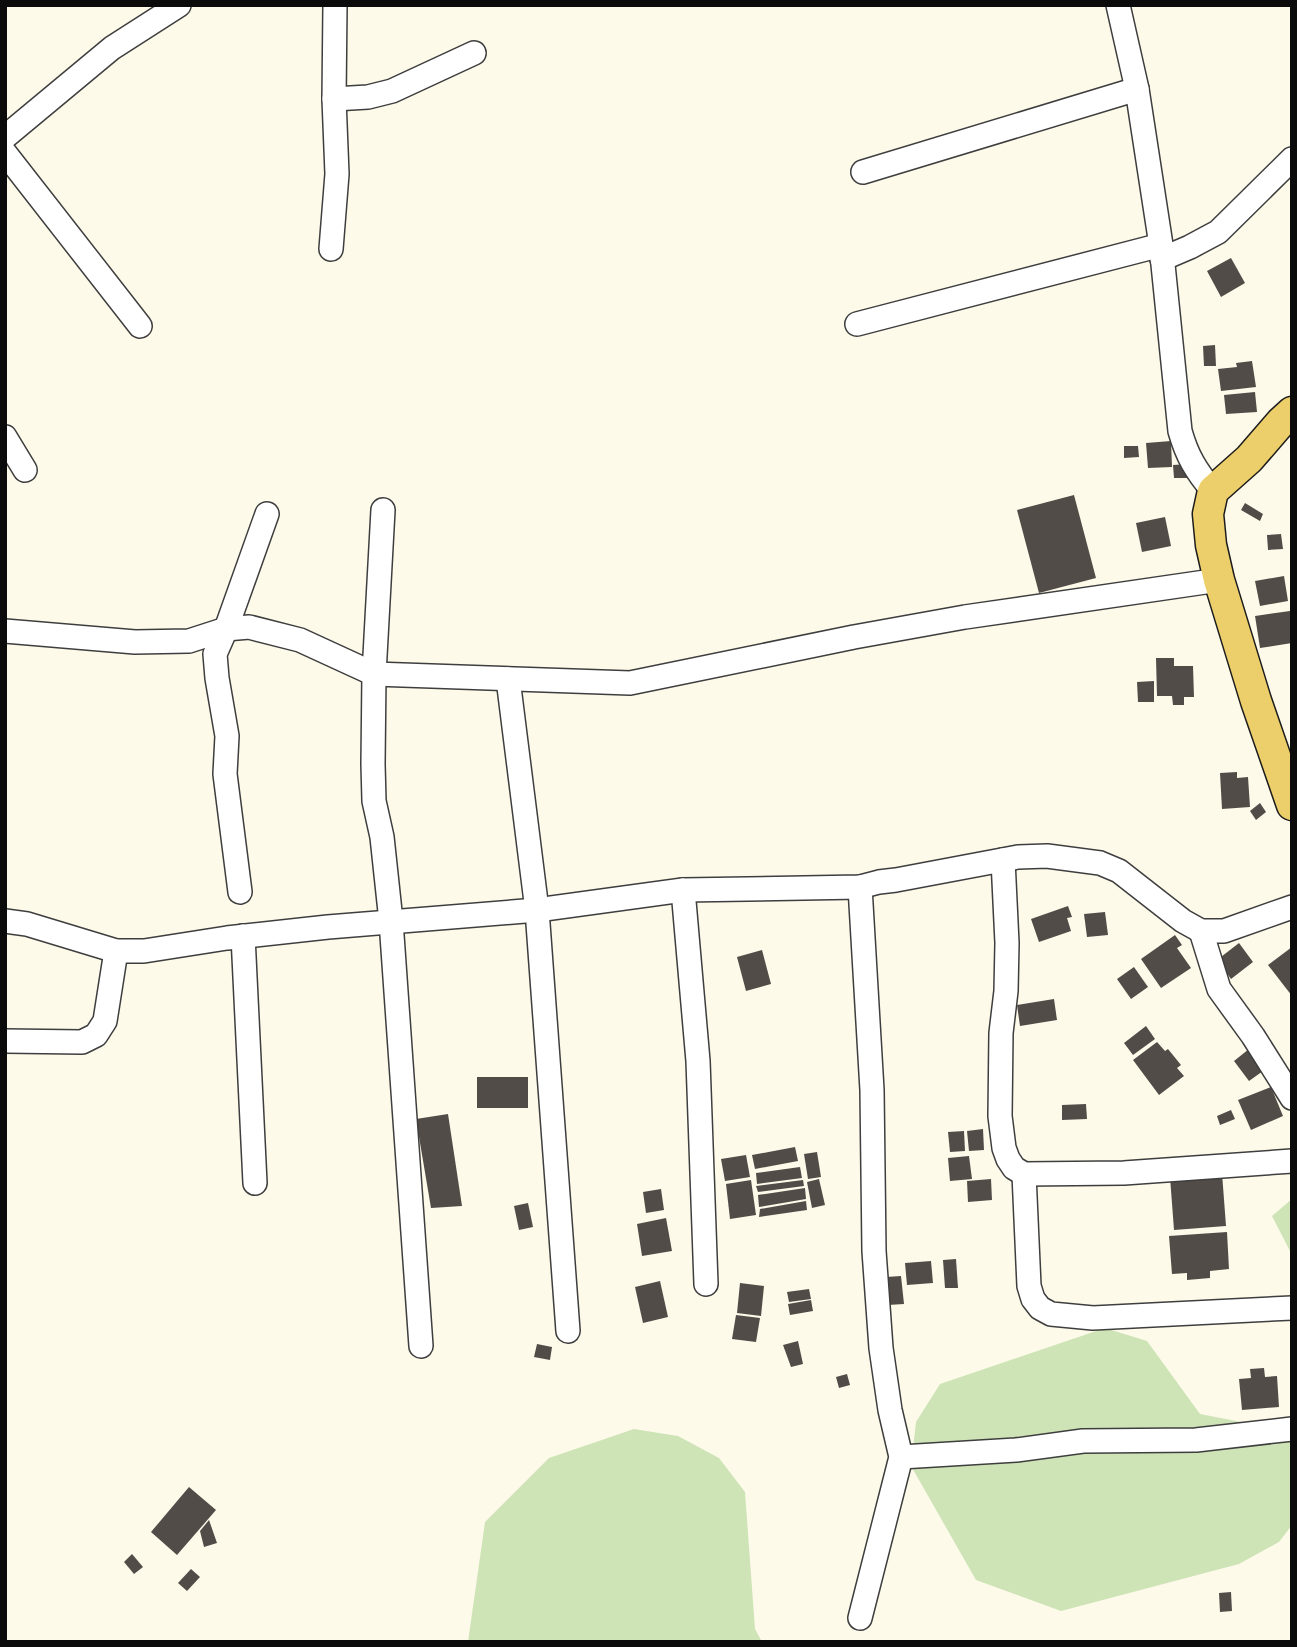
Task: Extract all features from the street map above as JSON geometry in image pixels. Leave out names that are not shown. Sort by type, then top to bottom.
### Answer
[{"type":"main road","points":[[1292,412],[1249,459],[1213,491],[1208,514],[1211,545],[1219,580],[1256,701],[1292,805]]},
{"type":"street","points":[[5,137],[112,48],[179,5]]},
{"type":"street","points":[[331,249],[337,174],[334,99],[335,5]]},
{"type":"street","points":[[1118,5],[1138,89],[1161,252],[1180,431],[1186,451],[1197,472],[1213,491]]},
{"type":"street","points":[[334,99],[368,97],[392,91],[474,53]]},
{"type":"street","points":[[863,172],[1138,89]]},
{"type":"street","points":[[5,153],[140,326]]},
{"type":"street","points":[[857,324],[1190,247],[1217,232],[1292,159]]},
{"type":"street","points":[[5,437],[25,470]]},
{"type":"street","points":[[383,510],[374,674],[374,801],[382,837],[391,921],[421,1346]]},
{"type":"street","points":[[240,892],[225,774],[227,736],[215,654],[267,514]]},
{"type":"street","points":[[5,631],[135,642],[189,641],[226,629],[249,627],[300,640],[374,674],[630,683],[953,619],[1219,580]]},
{"type":"street","points":[[508,679],[537,909],[568,1331]]},
{"type":"street","points":[[5,921],[27,924],[116,951],[144,951],[243,936],[537,909],[683,890],[860,887],[1018,857],[1047,856],[1100,863],[1119,871],[1183,921],[1201,931],[1224,931],[1292,908]]},
{"type":"street","points":[[1003,860],[1007,979],[1001,1033],[1000,1116],[1004,1148],[1014,1168],[1024,1174],[1124,1173],[1292,1161]]},
{"type":"street","points":[[860,887],[872,1090],[874,1251],[881,1348],[890,1410],[901,1457],[860,1618]]},
{"type":"street","points":[[683,890],[698,1061],[706,1284]]},
{"type":"street","points":[[1201,931],[1219,989],[1253,1035],[1292,1098]]},
{"type":"street","points":[[243,936],[255,1183]]},
{"type":"street","points":[[5,1041],[82,1042],[96,1034],[105,1021],[116,951]]},
{"type":"street","points":[[1024,1174],[1029,1286],[1033,1299],[1040,1308],[1051,1314],[1093,1318],[1292,1308]]},
{"type":"street","points":[[901,1457],[1016,1450],[1083,1441],[1196,1440],[1292,1429]]},
{"type":"green space","points":[[1292,1199],[1292,1255],[1272,1216]]},
{"type":"green space","points":[[1105,1328],[1147,1341],[1200,1414],[1292,1432],[1292,1525],[1279,1542],[1239,1564],[1061,1611],[976,1580],[911,1466],[916,1422],[940,1384]]},
{"type":"green space","points":[[634,1429],[678,1436],[719,1458],[745,1492],[755,1629],[762,1642],[468,1642],[485,1522],[549,1458]]},
{"type":"building","points":[[1231,258],[1245,283],[1221,297],[1207,271]]},
{"type":"building","points":[[1215,345],[1216,366],[1204,366],[1203,346]]},
{"type":"building","points":[[1252,361],[1256,387],[1221,391],[1218,369],[1237,367],[1236,363]]},
{"type":"building","points":[[1255,392],[1257,412],[1226,414],[1224,395]]},
{"type":"building","points":[[1171,441],[1172,467],[1148,468],[1146,443]]},
{"type":"building","points":[[1124,446],[1138,446],[1139,457],[1124,458]]},
{"type":"building","points":[[1188,464],[1188,478],[1174,478],[1173,465]]},
{"type":"building","points":[[1074,495],[1096,578],[1039,593],[1017,510]]},
{"type":"building","points":[[1245,503],[1263,514],[1260,521],[1241,510]]},
{"type":"building","points":[[1165,517],[1171,546],[1142,552],[1136,523]]},
{"type":"building","points":[[1281,534],[1283,549],[1268,550],[1267,535]]},
{"type":"building","points":[[1284,576],[1288,601],[1260,606],[1255,581]]},
{"type":"building","points":[[1290,611],[1292,643],[1260,648],[1255,616]]},
{"type":"building","points":[[1156,658],[1174,658],[1174,666],[1193,666],[1194,697],[1184,697],[1184,705],[1173,705],[1172,696],[1157,696]]},
{"type":"building","points":[[1154,681],[1154,702],[1138,702],[1137,682]]},
{"type":"building","points":[[1237,772],[1237,778],[1248,777],[1250,807],[1222,809],[1220,773]]},
{"type":"building","points":[[1260,803],[1266,812],[1256,820],[1250,811]]},
{"type":"building","points":[[1068,906],[1072,917],[1067,918],[1071,931],[1039,942],[1031,919]]},
{"type":"building","points":[[1105,912],[1108,935],[1087,937],[1084,914]]},
{"type":"building","points":[[1175,935],[1182,945],[1177,948],[1191,968],[1161,988],[1141,959]]},
{"type":"building","points":[[1239,943],[1253,962],[1231,979],[1217,960]]},
{"type":"building","points":[[1292,947],[1292,996],[1268,965]]},
{"type":"building","points":[[762,950],[771,984],[746,991],[737,957]]},
{"type":"building","points":[[1134,967],[1148,987],[1131,999],[1117,979]]},
{"type":"building","points":[[1054,999],[1057,1020],[1020,1026],[1017,1005]]},
{"type":"building","points":[[1146,1026],[1155,1039],[1133,1055],[1124,1043]]},
{"type":"building","points":[[1157,1042],[1165,1051],[1168,1049],[1181,1065],[1177,1068],[1184,1076],[1159,1095],[1133,1060]]},
{"type":"building","points":[[1254,1045],[1270,1066],[1249,1081],[1234,1061]]},
{"type":"building","points":[[477,1077],[528,1077],[528,1108],[477,1108]]},
{"type":"building","points":[[1271,1087],[1283,1116],[1251,1130],[1238,1100]]},
{"type":"building","points":[[1086,1104],[1087,1119],[1062,1120],[1062,1105]]},
{"type":"building","points":[[1231,1110],[1235,1119],[1220,1125],[1217,1116]]},
{"type":"building","points":[[448,1114],[462,1206],[431,1208],[416,1119]]},
{"type":"building","points":[[983,1129],[984,1150],[969,1151],[967,1131]]},
{"type":"building","points":[[964,1131],[965,1151],[950,1152],[948,1132]]},
{"type":"building","points":[[795,1147],[798,1161],[755,1169],[752,1155]]},
{"type":"building","points":[[817,1152],[821,1177],[808,1179],[804,1154]]},
{"type":"building","points":[[746,1155],[750,1177],[725,1181],[721,1159]]},
{"type":"building","points":[[969,1156],[972,1179],[950,1181],[948,1158]]},
{"type":"building","points":[[800,1167],[802,1178],[757,1184],[756,1173]]},
{"type":"building","points":[[1222,1173],[1226,1226],[1174,1230],[1170,1177]]},
{"type":"building","points":[[819,1179],[825,1205],[812,1208],[807,1182]]},
{"type":"building","points":[[991,1179],[992,1200],[968,1202],[967,1181]]},
{"type":"building","points":[[751,1180],[756,1215],[730,1219],[726,1184]]},
{"type":"building","points":[[803,1180],[804,1186],[758,1192],[756,1186]]},
{"type":"building","points":[[805,1188],[806,1199],[759,1207],[758,1195]]},
{"type":"building","points":[[661,1189],[664,1210],[646,1213],[643,1192]]},
{"type":"building","points":[[806,1201],[807,1210],[759,1217],[760,1209]]},
{"type":"building","points":[[528,1203],[533,1227],[519,1230],[514,1206]]},
{"type":"building","points":[[666,1218],[672,1251],[642,1256],[637,1224]]},
{"type":"building","points":[[1227,1232],[1229,1269],[1210,1271],[1210,1278],[1187,1280],[1187,1273],[1172,1274],[1169,1236]]},
{"type":"building","points":[[956,1259],[958,1288],[945,1288],[943,1260]]},
{"type":"building","points":[[931,1261],[933,1283],[907,1285],[905,1263]]},
{"type":"building","points":[[901,1276],[904,1304],[888,1305],[886,1277]]},
{"type":"building","points":[[660,1281],[668,1317],[643,1323],[635,1287]]},
{"type":"building","points":[[740,1283],[764,1286],[761,1316],[737,1313]]},
{"type":"building","points":[[809,1289],[811,1299],[789,1302],[787,1292]]},
{"type":"building","points":[[811,1300],[813,1311],[790,1315],[788,1304]]},
{"type":"building","points":[[736,1315],[760,1318],[756,1342],[732,1339]]},
{"type":"building","points":[[798,1341],[803,1364],[791,1367],[783,1345]]},
{"type":"building","points":[[537,1344],[552,1347],[550,1360],[534,1357]]},
{"type":"building","points":[[1264,1368],[1265,1377],[1277,1376],[1279,1407],[1242,1410],[1239,1379],[1251,1378],[1250,1369]]},
{"type":"building","points":[[847,1374],[850,1385],[839,1388],[836,1377]]},
{"type":"building","points":[[189,1487],[216,1510],[177,1555],[151,1532]]},
{"type":"building","points":[[209,1520],[217,1543],[204,1547],[200,1531]]},
{"type":"building","points":[[132,1554],[143,1567],[134,1574],[124,1562]]},
{"type":"building","points":[[191,1569],[200,1577],[187,1591],[178,1583]]},
{"type":"building","points":[[1231,1592],[1232,1611],[1220,1612],[1219,1593]]}]
